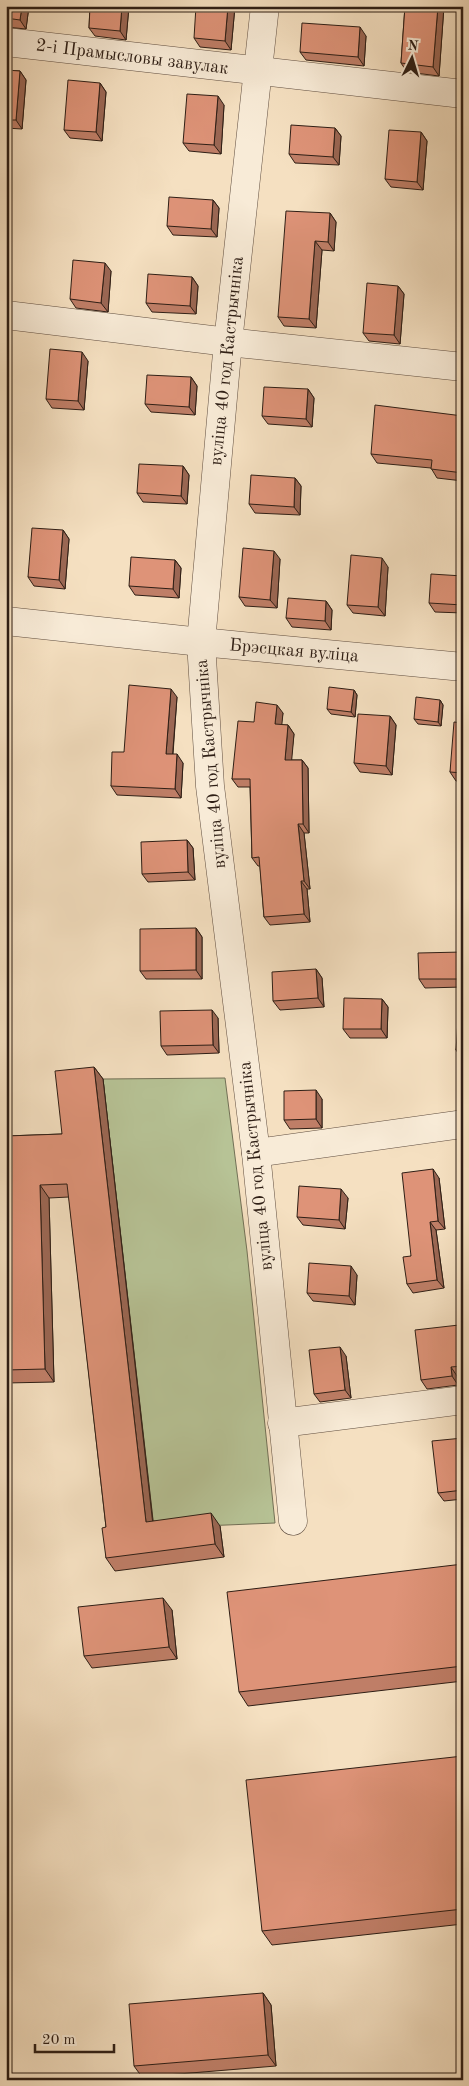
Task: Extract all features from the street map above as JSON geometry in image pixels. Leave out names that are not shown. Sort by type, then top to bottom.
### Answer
[{"type":"street","name":"вуліца 40 год Кастрычніка","points":[[265,6],[228,342],[201,642],[210,786],[256,1152],[292,1521]]},
{"type":"street","name":"2-і Прамысловы завулак","points":[[6,42],[463,94]]},
{"type":"street","points":[[6,315],[228,342],[463,367]]},
{"type":"street","name":"Брэсцкая вуліца","points":[[6,621],[463,667]]},
{"type":"street","points":[[256,1152],[463,1124]]},
{"type":"street","points":[[282,1423],[463,1400]]},
{"type":"green space","points":[[225,1078],[247,1251],[275,1523],[154,1528],[103,1079]]},
{"type":"building","points":[[6,6],[22,6],[20,20],[6,18]]},
{"type":"building","points":[[90,6],[122,6],[120,31],[89,28]]},
{"type":"building","points":[[196,6],[228,6],[225,41],[194,38]]},
{"type":"building","points":[[405,6],[438,6],[433,67],[401,63]]},
{"type":"building","points":[[302,23],[360,27],[358,57],[300,52]]},
{"type":"building","points":[[6,70],[20,71],[16,120],[6,120]]},
{"type":"building","points":[[68,80],[100,83],[96,132],[64,130]]},
{"type":"building","points":[[187,94],[218,96],[214,145],[183,143]]},
{"type":"building","points":[[291,125],[335,128],[333,157],[289,154]]},
{"type":"building","points":[[389,130],[421,132],[417,182],[385,179]]},
{"type":"building","points":[[169,197],[213,200],[211,229],[167,226]]},
{"type":"building","points":[[286,211],[330,213],[328,242],[315,241],[309,319],[278,317]]},
{"type":"building","points":[[73,260],[105,263],[101,303],[70,299]]},
{"type":"building","points":[[148,274],[192,277],[190,306],[146,303]]},
{"type":"building","points":[[367,283],[398,286],[394,335],[363,333]]},
{"type":"building","points":[[50,349],[82,352],[78,401],[46,399]]},
{"type":"building","points":[[147,375],[191,377],[189,407],[145,404]]},
{"type":"building","points":[[264,387],[308,389],[306,419],[262,416]]},
{"type":"building","points":[[375,405],[463,416],[463,473],[431,469],[432,460],[371,454]]},
{"type":"building","points":[[139,464],[183,466],[181,496],[137,493]]},
{"type":"building","points":[[251,475],[295,478],[294,507],[249,504]]},
{"type":"building","points":[[32,528],[63,530],[59,580],[28,577]]},
{"type":"building","points":[[243,548],[274,551],[270,600],[239,597]]},
{"type":"building","points":[[351,555],[382,558],[378,607],[347,605]]},
{"type":"building","points":[[131,557],[175,560],[173,589],[129,586]]},
{"type":"building","points":[[431,574],[463,576],[463,605],[429,603]]},
{"type":"building","points":[[288,598],[326,601],[325,621],[286,618]]},
{"type":"building","points":[[129,685],[171,689],[166,754],[177,754],[175,789],[111,786],[112,752],[124,752]]},
{"type":"building","points":[[329,687],[354,690],[351,712],[327,709]]},
{"type":"building","points":[[416,697],[440,700],[438,722],[414,719]]},
{"type":"building","points":[[256,702],[277,705],[275,724],[288,725],[285,760],[302,760],[303,824],[298,824],[304,881],[301,881],[304,914],[264,917],[259,857],[252,858],[250,779],[232,779],[238,721],[254,722]]},
{"type":"building","points":[[358,714],[390,716],[386,766],[354,763]]},
{"type":"building","points":[[454,722],[463,723],[463,773],[450,772]]},
{"type":"building","points":[[187,840],[188,872],[142,874],[141,842]]},
{"type":"building","points":[[196,928],[196,970],[140,971],[140,929]]},
{"type":"building","points":[[463,952],[463,979],[419,979],[418,953]]},
{"type":"building","points":[[316,969],[318,998],[273,1001],[272,972]]},
{"type":"building","points":[[344,998],[382,999],[381,1029],[343,1029]]},
{"type":"building","points":[[212,1010],[213,1045],[161,1046],[160,1011]]},
{"type":"building","points":[[458,1020],[463,1020],[463,1051],[456,1050]]},
{"type":"building","points":[[94,1067],[146,1522],[211,1513],[215,1544],[106,1558],[102,1528],[106,1527],[67,1184],[40,1185],[45,1369],[6,1370],[6,1136],[62,1134],[55,1071]]},
{"type":"building","points":[[316,1090],[316,1119],[284,1120],[284,1091]]},
{"type":"building","points":[[433,1169],[438,1221],[430,1222],[437,1280],[407,1284],[403,1257],[411,1256],[402,1173]]},
{"type":"building","points":[[299,1186],[341,1189],[339,1220],[297,1217]]},
{"type":"building","points":[[309,1263],[351,1266],[349,1296],[307,1293]]},
{"type":"building","points":[[463,1314],[463,1366],[451,1367],[452,1376],[421,1380],[415,1330],[459,1325],[458,1315]]},
{"type":"building","points":[[340,1347],[345,1390],[314,1394],[309,1350]]},
{"type":"building","points":[[463,1438],[463,1490],[438,1493],[432,1441]]},
{"type":"building","points":[[463,1564],[463,1666],[239,1692],[227,1592]]},
{"type":"building","points":[[163,1598],[169,1647],[84,1656],[78,1607]]},
{"type":"building","points":[[463,1756],[463,1909],[262,1931],[246,1780]]},
{"type":"building","points":[[263,1993],[268,2055],[134,2066],[129,2004]]},
{"type":"building","points":[[463,2075],[463,2080],[422,2080]]}]
